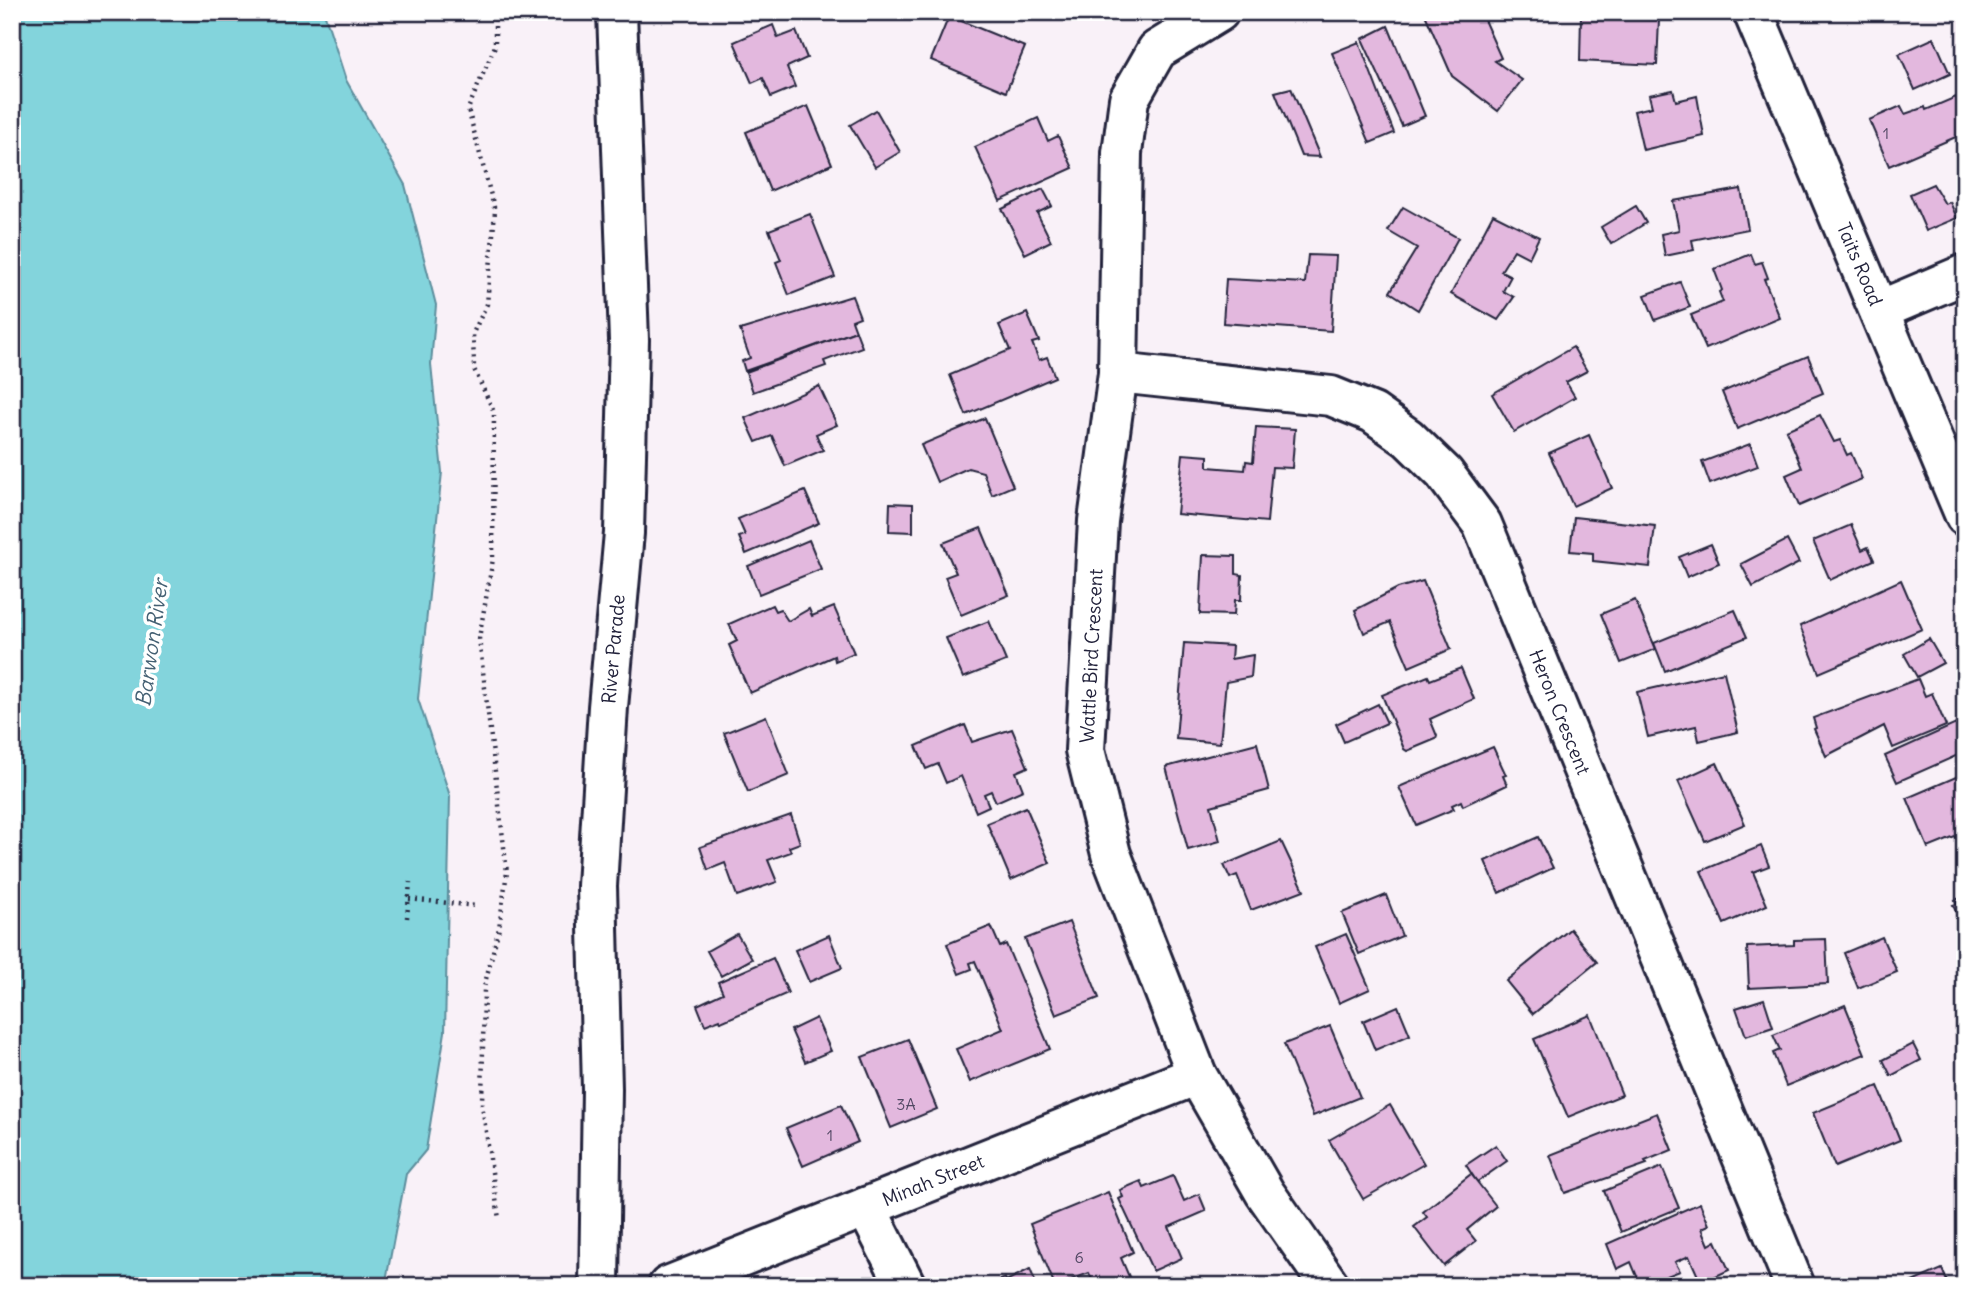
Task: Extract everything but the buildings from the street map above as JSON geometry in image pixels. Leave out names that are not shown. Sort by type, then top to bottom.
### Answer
[{"type":"street","name":"River Parade","points":[[599,1286],[601,1089],[597,886],[608,707],[624,533],[629,340],[617,12]]},
{"type":"street","name":"Wattle Bird Crescent","points":[[1219,12],[1157,50],[1129,99],[1122,153],[1118,373],[1098,521],[1085,750],[1111,854],[1198,1075],[1265,1193],[1330,1286]]},
{"type":"street","name":"Taits Road","points":[[1753,12],[1965,516]]},
{"type":"street","points":[[1880,310],[1965,274]]},
{"type":"street","name":"Heron Crescent","points":[[1118,373],[1331,396],[1373,413],[1408,438],[1444,474],[1475,514],[1482,524],[1796,1286]]},
{"type":"street","name":"Minah Street","points":[[668,1286],[1198,1075]]},
{"type":"street","points":[[866,1207],[906,1286]]},
{"type":"path","points":[[495,12],[495,46],[468,109],[495,211],[487,303],[473,333],[474,369],[494,412],[494,559],[479,638],[507,872],[499,928],[484,986],[482,1105],[499,1219]]},
{"type":"path","points":[[407,918],[410,882]]},
{"type":"path","points":[[409,899],[477,906]]},
{"type":"water","name":"Barwon River","points":[[12,12],[324,12],[346,80],[405,185],[436,305],[431,364],[442,472],[418,699],[450,796],[445,1032],[426,1150],[406,1174],[385,1286],[12,1286]]}]
